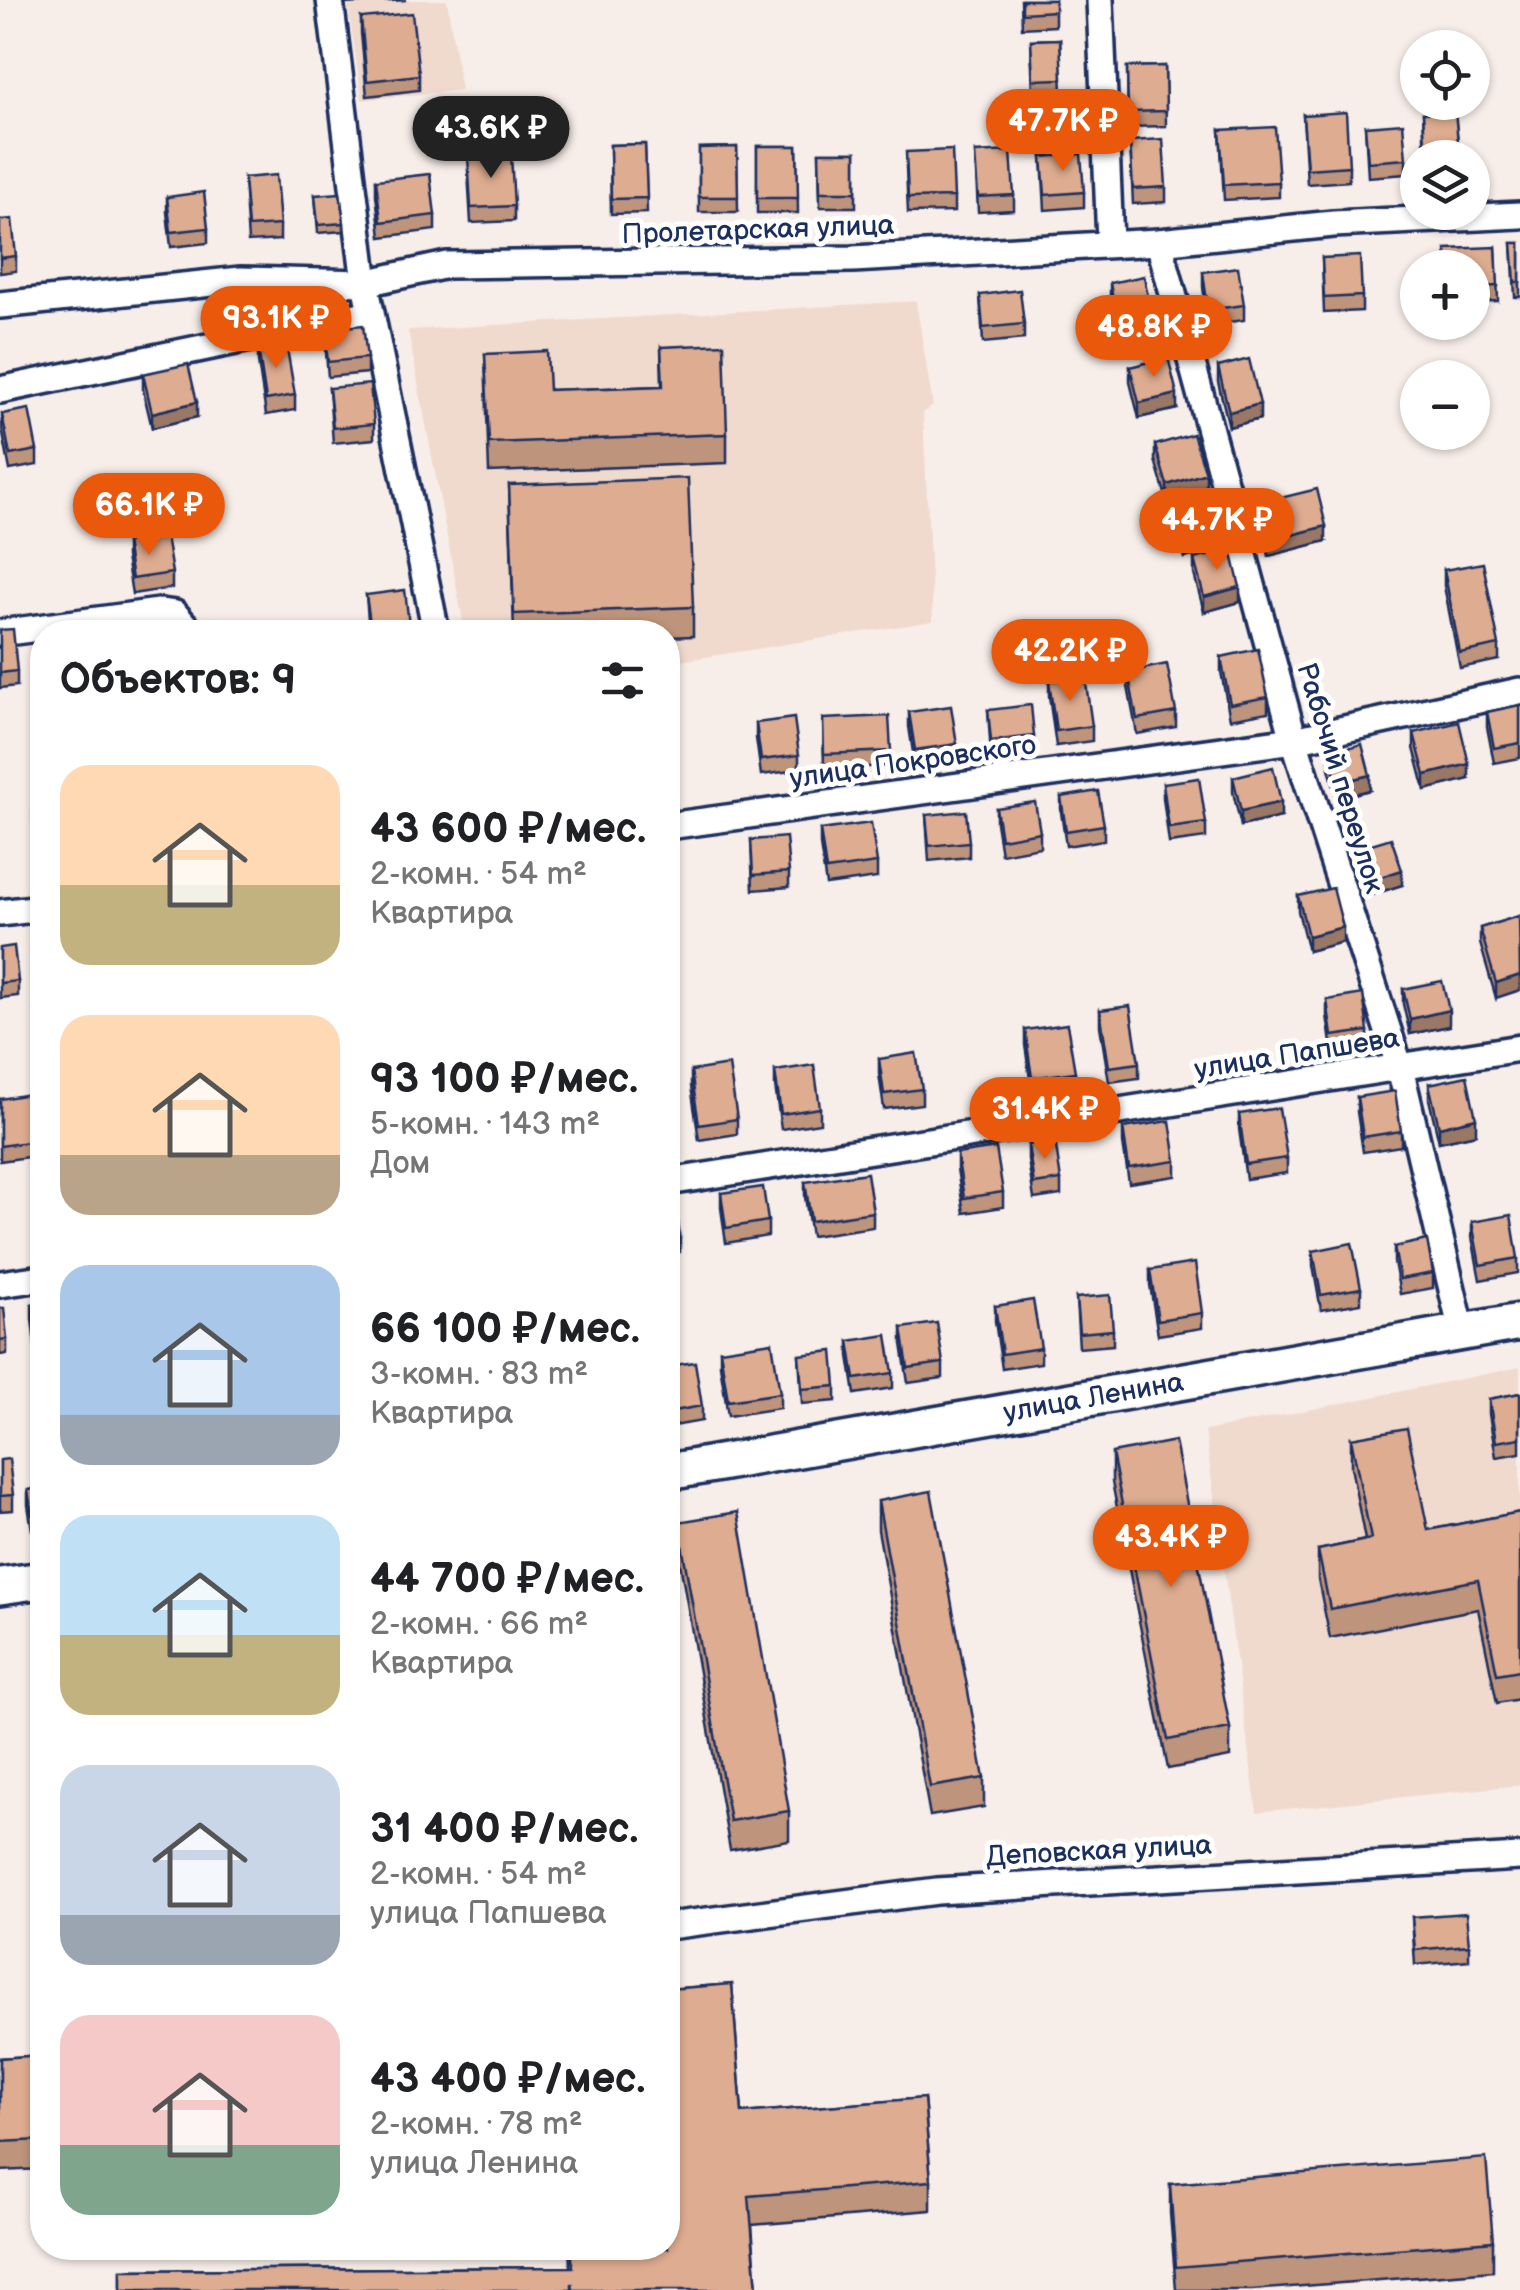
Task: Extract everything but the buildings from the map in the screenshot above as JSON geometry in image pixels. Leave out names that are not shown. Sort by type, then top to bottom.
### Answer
[{"type":"main road","name":"улица Ленина","points":[[680,1470],[1520,1322]]},
{"type":"main road","points":[[0,1586],[30,1582]]},
{"type":"street","points":[[330,0],[365,283],[434,620]]},
{"type":"street","points":[[1100,0],[1110,242]]},
{"type":"street","name":"Пролетарская улица","points":[[0,305],[241,280],[365,283],[448,265],[853,259],[1159,242],[1332,224],[1520,215]]},
{"type":"street","name":"Рабочий переулок","points":[[1159,242],[1294,740],[1400,1068],[1462,1332]]},
{"type":"street","points":[[0,390],[371,313]]},
{"type":"street","points":[[101,620],[159,612],[175,614],[181,620]]},
{"type":"street","points":[[0,634],[30,630]]},
{"type":"street","name":"улица Покровского","points":[[680,824],[1294,740],[1520,691]]},
{"type":"street","points":[[0,914],[30,910]]},
{"type":"street","name":"улица Папшева","points":[[680,1180],[1520,1048]]},
{"type":"street","points":[[0,1284],[30,1280]]},
{"type":"street","name":"Деповская улица","points":[[680,1924],[937,1890],[1520,1857]]},
{"type":"shaded area","points":[[347,0],[447,0],[461,90],[362,100]]},
{"type":"shaded area","points":[[916,301],[933,406],[923,413],[933,621],[680,661],[680,620],[463,620],[408,330]]},
{"type":"shaded area","points":[[1520,1367],[1520,1785],[1257,1812],[1205,1431]]}]
